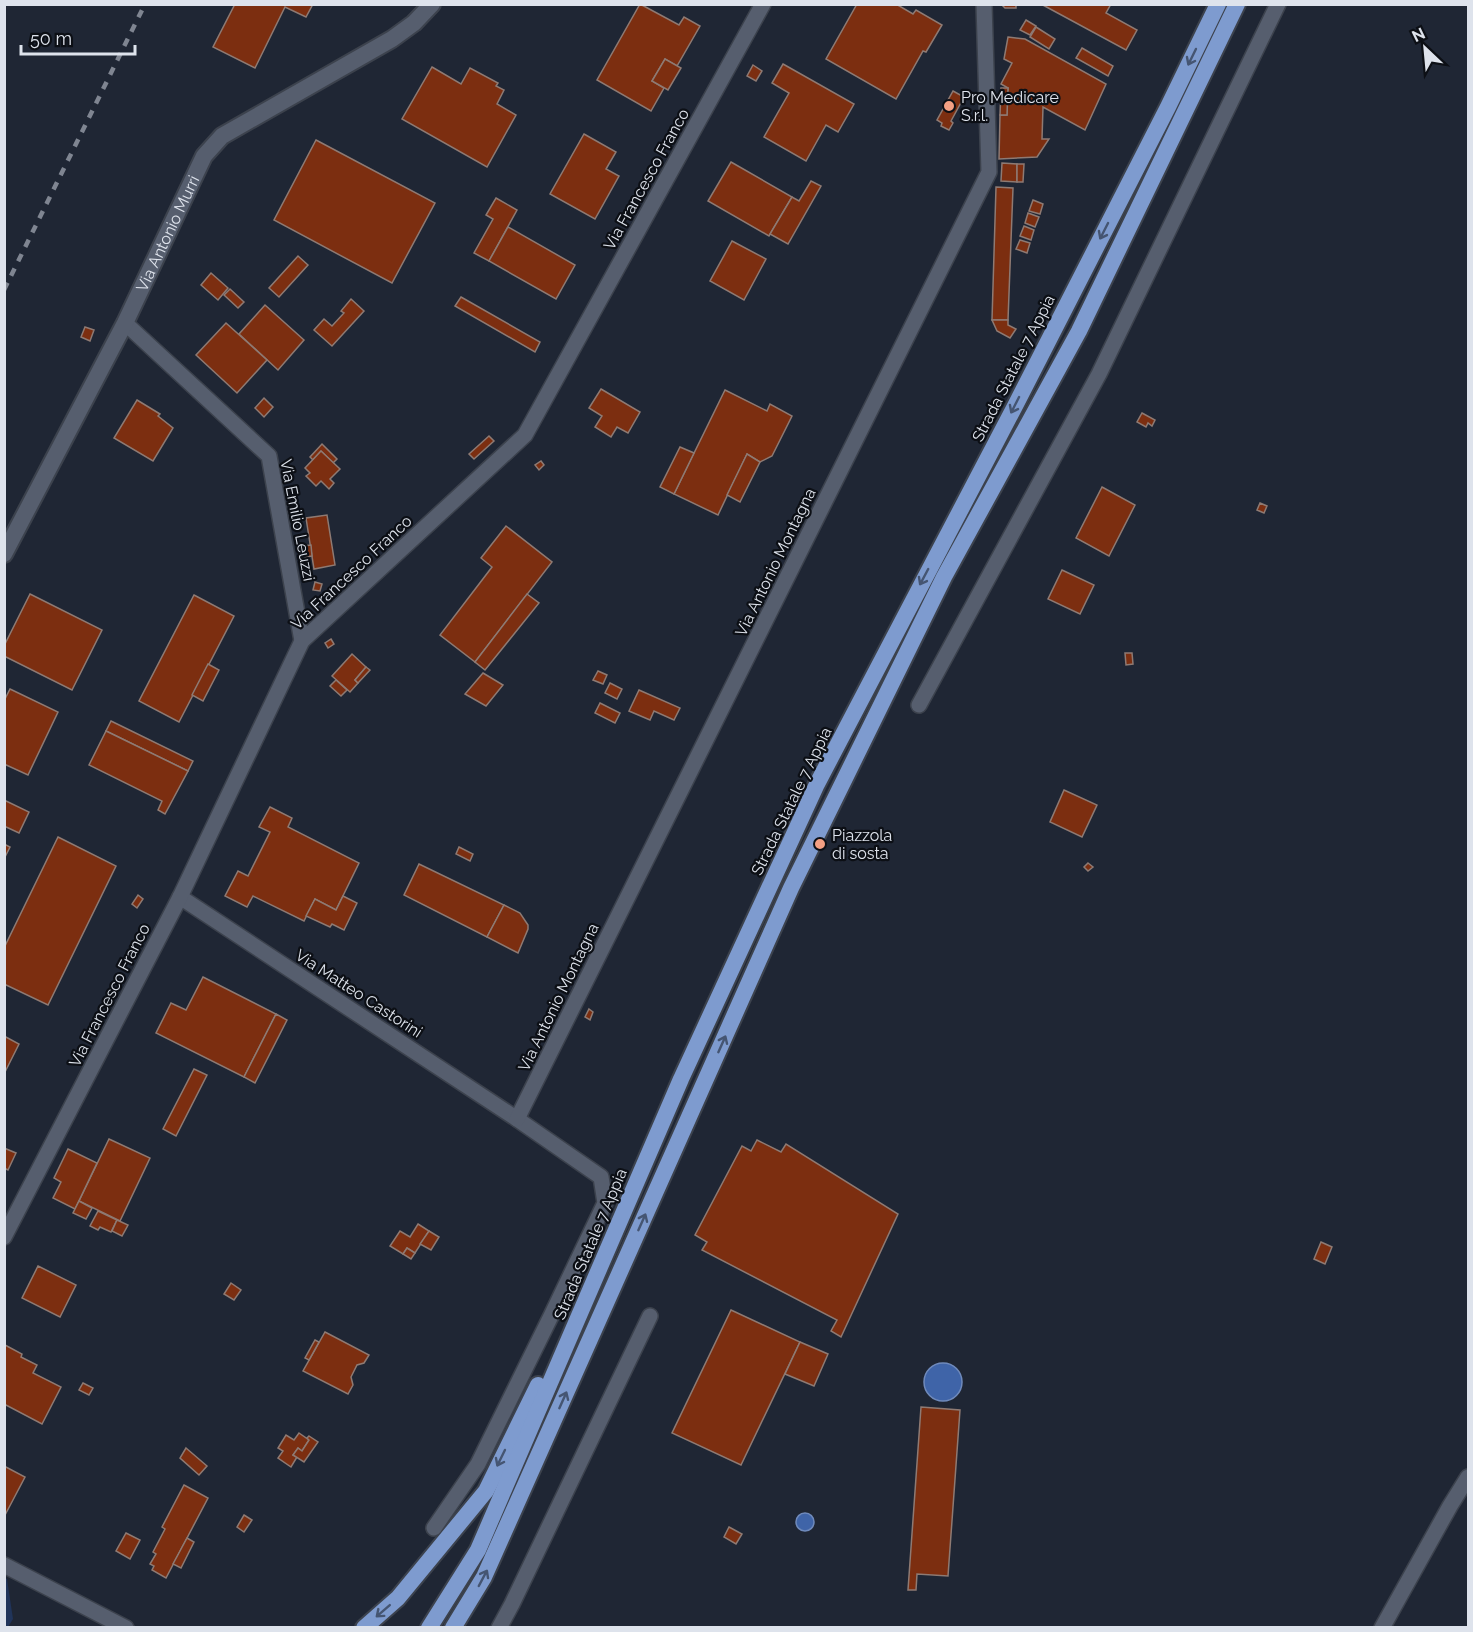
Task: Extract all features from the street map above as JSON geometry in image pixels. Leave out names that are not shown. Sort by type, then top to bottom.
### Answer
[{"type":"highway","name":"Strada Statale 7 Appia","points":[[429,1628],[478,1550],[681,1079],[817,784],[1168,107],[1218,4]]},
{"type":"highway","points":[[453,1628],[484,1577],[791,888],[944,577],[1079,331],[1237,4]]},
{"type":"highway","points":[[364,1628],[398,1598],[486,1491],[523,1414],[596,1276]]},
{"type":"street","name":"Via Antonio Murri","points":[[4,554],[125,322],[204,156],[222,136],[392,39],[432,4]]},
{"type":"street","name":"Via Francesco Franco","points":[[4,1237],[180,897],[302,641],[525,435],[764,4]]},
{"type":"street","name":"Via Antonio Montagna","points":[[518,1119],[989,172],[984,4]]},
{"type":"street","points":[[919,705],[1099,374],[1278,4]]},
{"type":"street","name":"Via Emilio Leuzzi","points":[[125,322],[269,456],[302,641]]},
{"type":"street","name":"Via Matteo Castorini","points":[[180,897],[518,1119],[601,1177],[604,1203],[478,1464],[434,1528]]},
{"type":"street","points":[[499,1628],[650,1316]]},
{"type":"street","points":[[1383,1628],[1468,1477]]},
{"type":"street","points":[[4,1564],[126,1628]]},
{"type":"shaded area","points":[[943,1363],[956,1369],[962,1382],[956,1395],[943,1401],[930,1395],[924,1382],[930,1369]]},
{"type":"shaded area","points":[[805,1513],[811,1516],[814,1522],[811,1528],[805,1531],[799,1528],[796,1522],[799,1516]]},
{"type":"shaded area","points":[[4,1578],[7,1579],[13,1619],[8,1627],[5,1627]]},
{"type":"building","points":[[235,4],[313,4],[306,17],[285,7],[255,68],[213,47]]},
{"type":"building","points":[[640,4],[679,25],[684,17],[700,26],[677,66],[665,59],[652,81],[664,88],[651,111],[597,80]]},
{"type":"building","points":[[857,4],[896,4],[913,14],[916,10],[942,25],[926,52],[923,51],[896,99],[826,59]]},
{"type":"building","points":[[1001,4],[1016,4],[1016,8],[1005,8]]},
{"type":"building","points":[[1041,4],[1111,4],[1106,13],[1137,30],[1126,50]]},
{"type":"building","points":[[1026,20],[1036,26],[1030,35],[1020,30]]},
{"type":"building","points":[[1036,27],[1055,39],[1049,49],[1030,37]]},
{"type":"building","points":[[1008,37],[1025,39],[1106,84],[1085,130],[1043,107],[1042,139],[1049,139],[1037,157],[999,159],[1000,115],[1007,115],[1008,88],[1001,84],[1012,63],[1004,59]]},
{"type":"building","points":[[1082,48],[1113,66],[1108,76],[1076,58]]},
{"type":"building","points":[[665,59],[681,68],[668,90],[652,81]]},
{"type":"building","points":[[783,64],[854,104],[838,132],[826,125],[806,161],[764,137],[789,93],[772,83]]},
{"type":"building","points":[[753,65],[762,71],[756,81],[747,76]]},
{"type":"building","points":[[432,67],[461,84],[470,68],[498,83],[496,86],[504,90],[497,104],[516,115],[487,167],[402,119]]},
{"type":"building","points":[[1001,88],[1008,88],[1007,115],[1000,115]]},
{"type":"building","points":[[953,91],[964,97],[951,121],[953,123],[949,130],[941,126],[942,123],[937,120]]},
{"type":"building","points":[[584,134],[616,152],[606,169],[619,176],[595,219],[550,194]]},
{"type":"building","points":[[316,140],[435,203],[392,283],[274,220]]},
{"type":"building","points":[[731,162],[792,197],[769,236],[708,201]]},
{"type":"building","points":[[1002,163],[1017,164],[1017,182],[1001,181]]},
{"type":"building","points":[[1017,164],[1024,164],[1023,182],[1017,182]]},
{"type":"building","points":[[811,181],[821,186],[788,244],[770,234],[792,197],[799,201]]},
{"type":"building","points":[[996,187],[1013,188],[1008,320],[992,320]]},
{"type":"building","points":[[496,198],[517,210],[489,261],[474,253],[493,219],[486,215]]},
{"type":"building","points":[[1033,200],[1043,204],[1040,214],[1029,211]]},
{"type":"building","points":[[1028,213],[1039,217],[1035,227],[1025,223]]},
{"type":"building","points":[[1024,226],[1034,230],[1031,240],[1020,236]]},
{"type":"building","points":[[508,227],[575,265],[556,299],[489,261]]},
{"type":"building","points":[[1020,240],[1030,243],[1027,253],[1016,249]]},
{"type":"building","points":[[732,241],[766,259],[744,300],[710,281]]},
{"type":"building","points":[[298,256],[308,265],[279,297],[269,288]]},
{"type":"building","points":[[211,273],[228,288],[218,300],[201,285]]},
{"type":"building","points":[[230,289],[244,302],[238,308],[224,295]]},
{"type":"building","points":[[461,297],[540,342],[535,352],[455,306]]},
{"type":"building","points":[[351,299],[364,311],[332,346],[314,330],[324,319],[332,326],[344,313],[341,311]]},
{"type":"building","points":[[265,305],[304,340],[278,370],[239,334]]},
{"type":"building","points":[[992,320],[1008,320],[1008,325],[1016,329],[1010,338],[997,331]]},
{"type":"building","points":[[226,323],[267,360],[237,393],[196,355]]},
{"type":"building","points":[[85,327],[94,330],[90,341],[81,337]]},
{"type":"building","points":[[601,389],[640,412],[628,433],[617,427],[611,437],[595,427],[602,416],[589,408]]},
{"type":"building","points":[[725,390],[767,411],[770,404],[792,416],[772,456],[760,462],[747,454],[718,515],[674,494]]},
{"type":"building","points":[[264,398],[273,407],[264,417],[255,408]]},
{"type":"building","points":[[137,400],[160,414],[158,416],[173,428],[153,461],[114,438]]},
{"type":"building","points":[[1142,413],[1155,420],[1152,426],[1148,423],[1146,427],[1137,422]]},
{"type":"building","points":[[489,436],[494,441],[474,459],[469,454]]},
{"type":"building","points":[[322,444],[337,459],[333,463],[321,451],[313,460],[310,457]]},
{"type":"building","points":[[680,447],[694,453],[674,494],[660,487]]},
{"type":"building","points":[[321,451],[340,469],[330,479],[334,483],[329,489],[321,481],[316,486],[306,476],[310,473],[305,468]]},
{"type":"building","points":[[747,454],[760,462],[740,502],[727,495]]},
{"type":"building","points":[[541,461],[544,465],[539,470],[535,465]]},
{"type":"building","points":[[1102,487],[1135,505],[1109,556],[1076,538]]},
{"type":"building","points":[[1260,503],[1267,506],[1264,513],[1257,510]]},
{"type":"building","points":[[327,515],[335,565],[314,569],[306,518]]},
{"type":"building","points":[[506,526],[552,562],[475,662],[440,635],[492,567],[481,558]]},
{"type":"building","points":[[311,545],[312,556],[305,557],[303,546]]},
{"type":"building","points":[[1062,570],[1094,585],[1080,614],[1048,599]]},
{"type":"building","points":[[315,582],[322,584],[320,591],[313,590]]},
{"type":"building","points":[[30,594],[102,630],[72,690],[4,656],[4,646]]},
{"type":"building","points":[[527,594],[539,603],[485,670],[475,662]]},
{"type":"building","points":[[194,595],[234,616],[179,722],[139,701]]},
{"type":"building","points":[[331,639],[334,644],[328,648],[325,643]]},
{"type":"building","points":[[1125,653],[1132,653],[1133,664],[1126,665]]},
{"type":"building","points":[[352,654],[366,667],[355,680],[358,683],[350,692],[332,676]]},
{"type":"building","points":[[208,664],[219,670],[203,701],[192,695]]},
{"type":"building","points":[[366,667],[370,670],[358,683],[355,680]]},
{"type":"building","points":[[598,671],[607,675],[603,684],[593,680]]},
{"type":"building","points":[[483,673],[503,685],[486,706],[465,694]]},
{"type":"building","points":[[336,680],[347,690],[341,696],[330,686]]},
{"type":"building","points":[[610,683],[622,689],[617,699],[605,693]]},
{"type":"building","points":[[10,689],[58,712],[28,775],[4,764],[4,701]]},
{"type":"building","points":[[639,690],[680,708],[674,720],[654,711],[650,720],[629,711]]},
{"type":"building","points":[[600,703],[620,713],[615,723],[595,713]]},
{"type":"building","points":[[111,721],[193,761],[188,771],[106,731]]},
{"type":"building","points":[[106,731],[188,771],[165,814],[158,810],[162,801],[89,765]]},
{"type":"building","points":[[1064,790],[1097,805],[1082,837],[1050,822]]},
{"type":"building","points":[[4,800],[29,812],[19,833],[4,826]]},
{"type":"building","points":[[270,807],[292,818],[288,827],[359,863],[336,910],[315,899],[304,921],[253,896],[247,907],[225,896],[238,871],[248,876],[270,832],[259,827]]},
{"type":"building","points":[[58,837],[116,866],[48,1005],[4,984],[4,948]]},
{"type":"building","points":[[4,844],[10,847],[4,859]]},
{"type":"building","points":[[459,847],[473,854],[470,861],[456,854]]},
{"type":"building","points":[[1088,863],[1093,867],[1088,871],[1084,867]]},
{"type":"building","points":[[419,864],[504,905],[487,937],[404,895]]},
{"type":"building","points":[[138,895],[143,899],[137,908],[132,904]]},
{"type":"building","points":[[343,896],[357,903],[344,930],[332,924],[330,927],[306,916],[315,899],[336,910]]},
{"type":"building","points":[[504,905],[520,913],[528,925],[518,953],[487,937]]},
{"type":"building","points":[[203,977],[276,1014],[244,1077],[156,1033],[171,1003],[186,1010]]},
{"type":"building","points":[[589,1009],[593,1012],[590,1020],[585,1017]]},
{"type":"building","points":[[276,1014],[287,1020],[255,1083],[244,1077]]},
{"type":"building","points":[[4,1036],[19,1044],[4,1074]]},
{"type":"building","points":[[194,1069],[207,1075],[176,1136],[163,1129]]},
{"type":"building","points":[[109,1139],[150,1158],[120,1221],[79,1201]]},
{"type":"building","points":[[757,1140],[781,1152],[786,1144],[898,1214],[841,1337],[831,1331],[837,1320],[702,1250],[707,1242],[695,1235],[742,1146],[751,1151]]},
{"type":"building","points":[[4,1148],[16,1153],[8,1170],[4,1168]]},
{"type":"building","points":[[68,1149],[97,1163],[75,1209],[53,1198],[61,1182],[54,1178]]},
{"type":"building","points":[[79,1201],[92,1208],[86,1219],[73,1213]]},
{"type":"building","points":[[98,1211],[117,1220],[111,1232],[90,1226]]},
{"type":"building","points":[[117,1220],[128,1225],[122,1236],[112,1231]]},
{"type":"building","points":[[418,1224],[429,1231],[415,1253],[407,1248],[403,1254],[390,1246],[400,1231],[410,1237]]},
{"type":"building","points":[[429,1231],[439,1237],[431,1250],[420,1244]]},
{"type":"building","points":[[1321,1242],[1332,1247],[1325,1264],[1314,1259]]},
{"type":"building","points":[[407,1248],[415,1253],[411,1259],[403,1254]]},
{"type":"building","points":[[38,1266],[76,1285],[60,1317],[22,1298]]},
{"type":"building","points":[[231,1283],[241,1290],[234,1300],[224,1294]]},
{"type":"building","points":[[731,1310],[800,1342],[741,1465],[672,1433]]},
{"type":"building","points":[[325,1332],[369,1355],[364,1363],[357,1365],[351,1377],[353,1385],[348,1394],[303,1371]]},
{"type":"building","points":[[315,1340],[319,1342],[309,1360],[305,1358]]},
{"type":"building","points":[[800,1342],[828,1354],[814,1386],[785,1374]]},
{"type":"building","points":[[5,1345],[37,1365],[33,1373],[61,1387],[42,1424],[4,1404]]},
{"type":"building","points":[[83,1383],[93,1388],[89,1395],[79,1390]]},
{"type":"building","points":[[921,1407],[960,1410],[948,1576],[917,1574],[916,1590],[908,1590]]},
{"type":"building","points":[[299,1433],[309,1440],[302,1451],[298,1448],[293,1455],[297,1457],[291,1467],[278,1458],[283,1451],[278,1448],[286,1435],[294,1440]]},
{"type":"building","points":[[309,1436],[318,1442],[304,1462],[293,1455],[298,1448],[302,1451]]},
{"type":"building","points":[[186,1448],[207,1466],[199,1475],[180,1458]]},
{"type":"building","points":[[4,1466],[25,1477],[4,1517]]},
{"type":"building","points":[[184,1485],[208,1498],[166,1578],[152,1570],[154,1566],[150,1564],[156,1554],[153,1552],[165,1529],[162,1527]]},
{"type":"building","points":[[244,1515],[252,1520],[244,1532],[237,1527]]},
{"type":"building","points":[[729,1527],[742,1534],[736,1544],[724,1537]]},
{"type":"building","points":[[126,1533],[140,1540],[130,1559],[116,1551]]},
{"type":"building","points":[[187,1538],[194,1542],[181,1568],[173,1564]]},
{"type":"railway","points":[[4,290],[145,4]]},
{"type":"place","name":"Pro Medicare S.r.l.","points":[[949,106]]},
{"type":"place","name":"Piazzola di sosta","points":[[820,844]]}]
